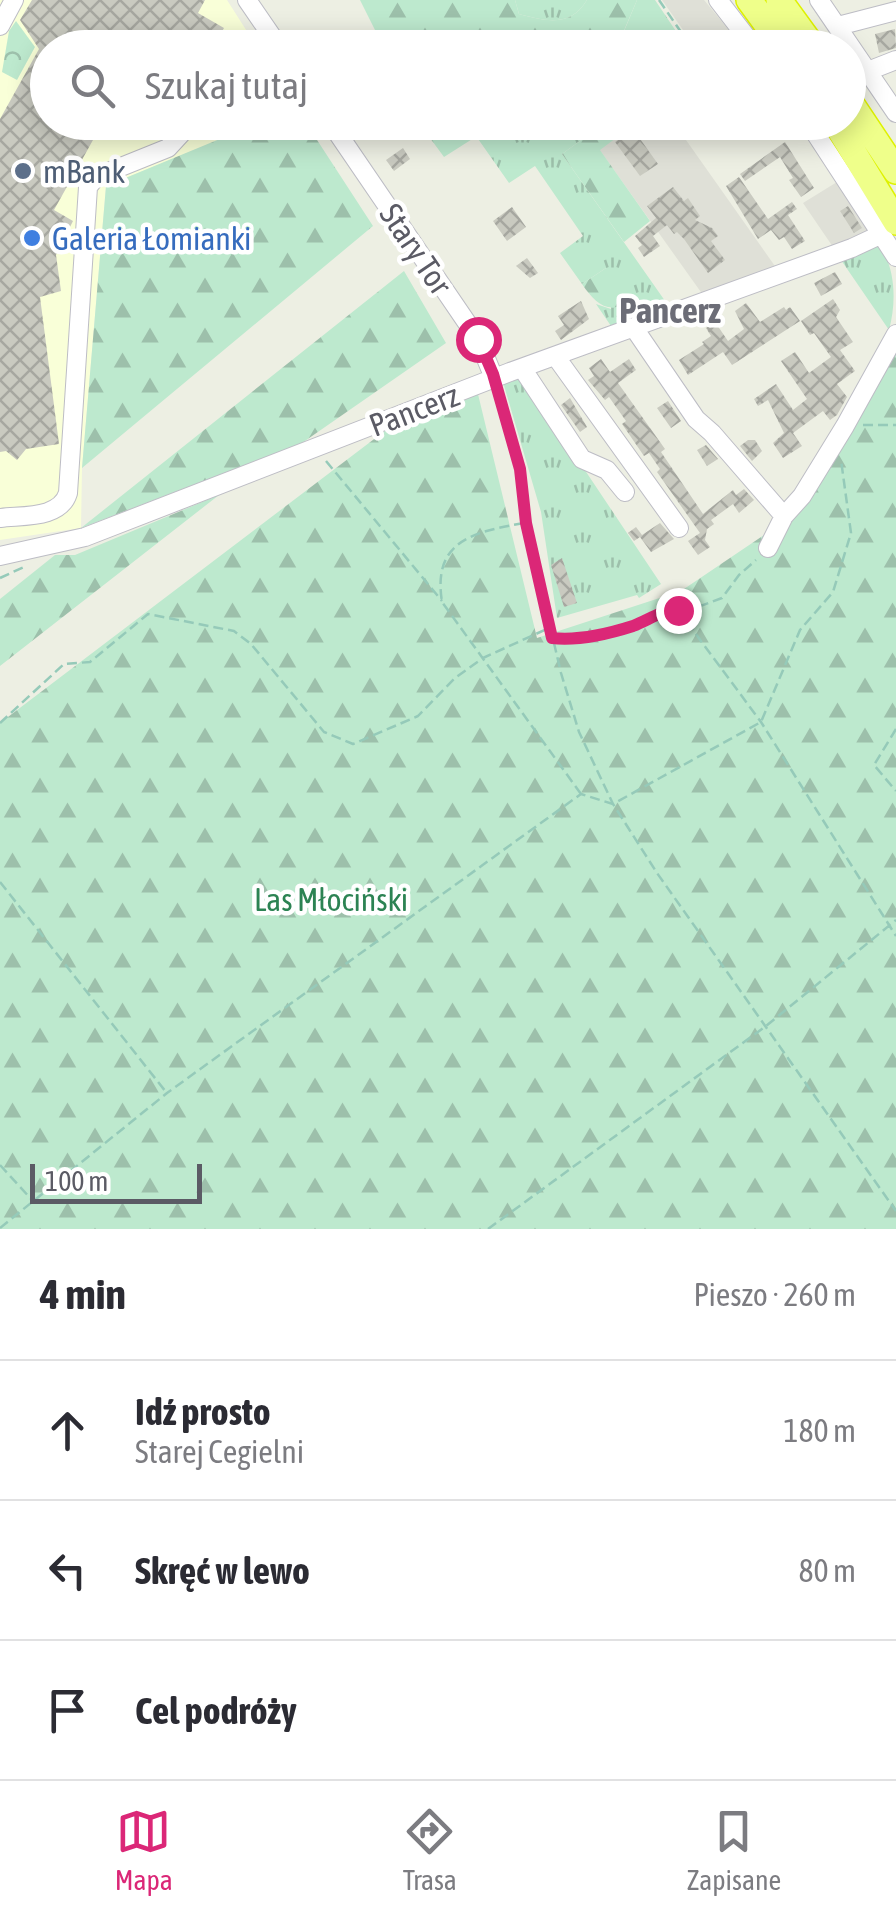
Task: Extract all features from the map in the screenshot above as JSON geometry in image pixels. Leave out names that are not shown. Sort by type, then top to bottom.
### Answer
[{"type":"highway","points":[[749,0],[771,30]]},
{"type":"highway","points":[[779,0],[801,30]]},
{"type":"highway","points":[[866,127],[896,172]]},
{"type":"highway","points":[[844,140],[889,228]]},
{"type":"street","points":[[0,26],[14,0]]},
{"type":"street","points":[[247,0],[268,30]]},
{"type":"street","points":[[718,0],[742,30]]},
{"type":"street","points":[[819,0],[841,30]]},
{"type":"street","points":[[838,26],[896,11]]},
{"type":"street","points":[[868,71],[896,60]]},
{"type":"street","points":[[866,68],[896,113]]},
{"type":"street","points":[[0,518],[52,511],[66,502],[88,186],[96,177],[168,148],[175,140]]},
{"type":"street","name":"Stary Tor","points":[[342,140],[478,339],[494,378]]},
{"type":"street","points":[[822,140],[889,228],[896,256]]},
{"type":"street","name":"Pancerz","points":[[0,556],[85,537],[494,378],[852,248],[889,228]]},
{"type":"street","points":[[634,328],[696,420],[712,433],[784,516]]},
{"type":"street","points":[[768,548],[784,516],[802,496],[841,432],[896,334]]},
{"type":"street","points":[[556,356],[679,528]]},
{"type":"street","points":[[522,368],[582,458],[606,470],[625,492]]},
{"type":"path","points":[[659,0],[680,30]]},
{"type":"path","points":[[494,378],[520,469],[526,523],[546,618],[578,732],[613,804],[657,873],[896,1211]]},
{"type":"path","points":[[316,448],[442,602],[581,794],[613,804],[761,722],[800,630],[833,592],[851,533],[841,432],[896,425]]},
{"type":"path","points":[[442,602],[438,578],[446,556],[462,540],[490,529],[526,523]]},
{"type":"path","points":[[552,638],[598,635],[632,626],[666,610],[690,610],[722,598],[739,574],[768,548]]},
{"type":"path","points":[[678,610],[761,722],[896,936]]},
{"type":"path","points":[[0,723],[64,664],[90,662],[148,614],[234,630],[252,644],[324,732],[354,744],[418,716],[456,678],[483,658],[550,628]]},
{"type":"path","points":[[896,730],[874,764],[896,790]]},
{"type":"path","points":[[0,1228],[166,1093],[581,794]]},
{"type":"path","points":[[0,882],[166,1093]]},
{"type":"path","points":[[488,1229],[766,1026],[896,920]]},
{"type":"path","points":[[0,1165],[32,1200]]},
{"type":"shaded area","points":[[0,0],[227,0],[246,30],[30,30],[30,140],[219,140],[106,186],[82,468],[81,528],[0,540]]},
{"type":"shaded area","points":[[662,0],[704,0],[729,30],[683,30]]},
{"type":"shaded area","points":[[612,140],[686,140],[777,269],[703,295],[599,149]]},
{"type":"shaded area","points":[[837,182],[871,230],[833,247],[803,203]]},
{"type":"green space","points":[[360,0],[515,0],[519,14],[556,20],[573,15],[587,0],[637,0],[624,30],[375,30]]},
{"type":"green space","points":[[515,0],[587,0],[573,15],[556,20],[519,14]]},
{"type":"green space","points":[[637,0],[655,0],[675,30],[624,30]]},
{"type":"green space","points":[[16,21],[30,40],[30,56],[17,80],[2,72],[9,31]]},
{"type":"green space","points":[[217,140],[317,140],[373,226],[82,468],[106,186]]},
{"type":"green space","points":[[432,140],[471,140],[444,157]]},
{"type":"green space","points":[[479,140],[581,140],[562,154],[670,308],[618,328],[611,326],[596,304],[611,309],[606,268],[582,284],[560,253],[583,236],[535,166],[509,183]]},
{"type":"green space","points":[[581,140],[613,140],[600,150],[650,221],[624,242],[562,154]]},
{"type":"green space","points":[[876,246],[887,258],[892,278],[894,299],[889,330],[841,260]]},
{"type":"green space","points":[[606,268],[630,302],[615,307],[602,305],[582,284]]},
{"type":"green space","points":[[404,271],[446,343],[302,443],[81,528]]},
{"type":"green space","name":"Las Młociński","points":[[896,348],[896,1229],[0,1229],[0,723],[390,427],[477,390],[537,638],[681,591],[801,510]]},
{"type":"green space","points":[[522,376],[661,584],[639,598],[637,595],[557,618],[541,512],[503,382]]},
{"type":"green space","points":[[219,495],[0,666],[0,599],[55,555],[75,555]]},
{"type":"building","name":"Galeria Łomianki","points":[[32,0],[205,0],[198,13],[224,28],[30,30],[30,35],[20,20]]},
{"type":"building","points":[[895,29],[896,48],[879,53],[875,34]]},
{"type":"building","name":"Galeria Łomianki","points":[[30,65],[30,140],[93,140],[54,210],[73,221],[56,255],[61,291],[40,297],[59,444],[26,449],[17,460],[6,451],[0,452],[0,119]]},
{"type":"building","points":[[641,140],[658,164],[640,176],[615,142]]},
{"type":"building","points":[[785,142],[814,188],[801,197],[780,157],[745,181],[740,174]]},
{"type":"building","points":[[403,148],[410,159],[394,171],[386,160]]},
{"type":"building","points":[[739,177],[768,219],[792,202],[797,209],[788,215],[805,241],[792,249],[784,237],[779,240],[771,230],[758,239],[726,186]]},
{"type":"building","points":[[673,187],[684,201],[688,198],[700,216],[695,220],[712,228],[718,236],[711,241],[725,260],[708,273],[684,239],[667,225],[653,236],[660,246],[644,257],[638,248],[642,245],[635,236],[656,218],[647,206]]},
{"type":"building","points":[[848,206],[862,228],[854,233],[840,211]]},
{"type":"building","points":[[512,207],[526,227],[507,241],[493,221]]},
{"type":"building","points":[[527,258],[538,273],[530,278],[516,266]]},
{"type":"building","points":[[835,272],[842,284],[821,296],[814,283]]},
{"type":"building","points":[[833,299],[840,310],[836,317],[853,342],[840,350],[855,371],[837,384],[847,397],[830,420],[823,411],[793,433],[802,446],[783,458],[773,443],[784,433],[768,400],[758,406],[754,399],[776,384],[793,410],[807,399],[781,361],[795,352],[809,373],[831,357],[801,321]]},
{"type":"building","points":[[581,301],[589,319],[561,340],[555,331],[564,325],[558,316]]},
{"type":"building","points":[[746,303],[760,322],[784,307],[790,307],[800,321],[732,365],[723,352],[688,375],[679,360],[704,344],[711,336],[706,328],[715,322],[728,341],[744,329],[735,311]]},
{"type":"building","points":[[601,359],[610,372],[629,359],[636,370],[618,383],[665,449],[661,452],[703,514],[733,490],[736,495],[744,489],[754,500],[739,513],[733,504],[711,520],[714,524],[707,529],[705,540],[710,547],[698,555],[688,541],[700,533],[657,472],[660,469],[649,453],[644,456],[609,397],[605,400],[588,380],[594,376],[589,368]]},
{"type":"building","points":[[570,398],[587,427],[580,432],[561,405]]},
{"type":"building","points":[[668,401],[681,421],[671,428],[657,408]]},
{"type":"building","points":[[755,440],[762,451],[752,461],[740,446]]},
{"type":"building","points":[[706,445],[718,459],[707,466],[697,450]]},
{"type":"building","points":[[660,523],[674,539],[651,552],[640,537],[634,541],[628,533],[636,527],[642,535]]},
{"type":"building","points":[[562,558],[577,603],[564,607],[551,565]]},
{"type":"place","name":"mBank","points":[[23,171]]},
{"type":"place","name":"Galeria Łomianki","points":[[32,238]]},
{"type":"district","name":"Pancerz","points":[[670,310]]},
{"type":"route","points":[[478,339],[493,374],[520,469],[526,523],[552,638],[598,635],[632,626],[666,610],[678,610]]}]
